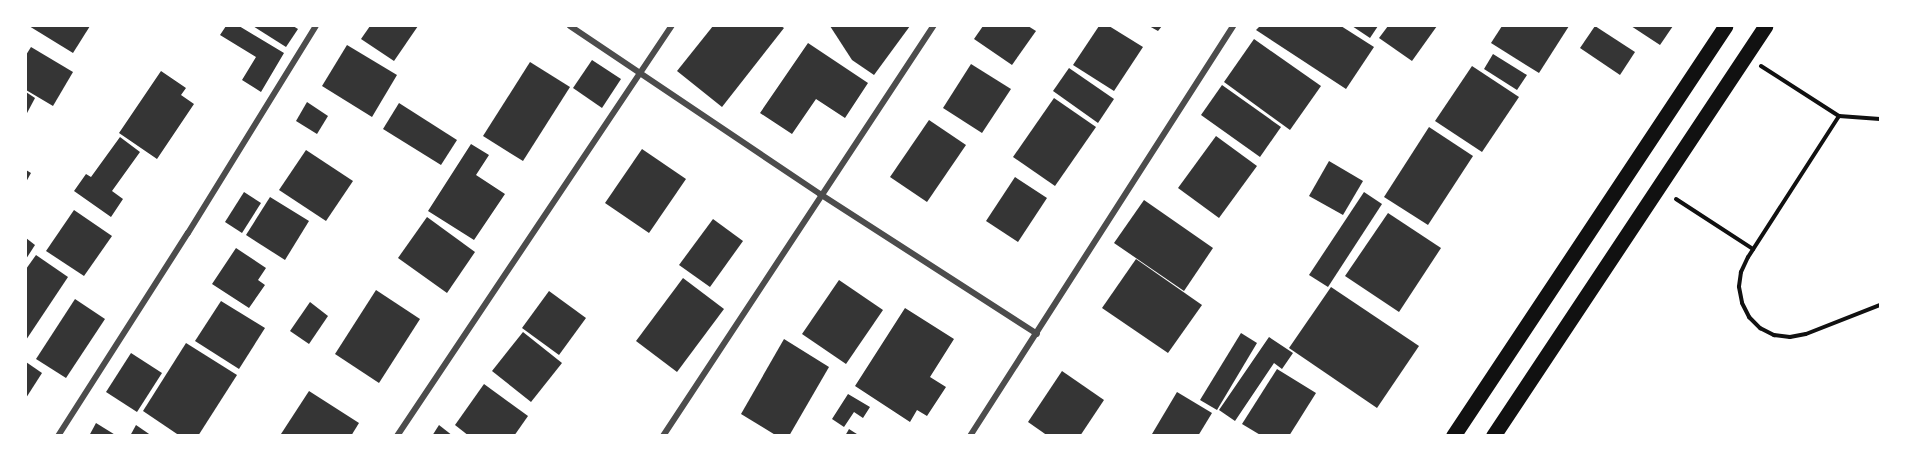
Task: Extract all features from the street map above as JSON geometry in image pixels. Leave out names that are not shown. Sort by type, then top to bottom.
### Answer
[{"type":"main road","points":[[1453,435],[1725,26]]},
{"type":"main road","points":[[1493,435],[1765,26]]},
{"type":"street","points":[[58,435],[188,233],[316,26]]},
{"type":"street","points":[[570,26],[820,194],[1037,334]]},
{"type":"street","points":[[398,435],[672,26]]},
{"type":"street","points":[[663,435],[933,26]]},
{"type":"street","points":[[969,435],[1037,334],[1233,26]]},
{"type":"path","points":[[1745,56],[1839,116],[1881,118]]},
{"type":"path","points":[[1839,116],[1753,249],[1741,272],[1739,287],[1742,303],[1749,317],[1760,328],[1774,335],[1790,337],[1806,334],[1881,305]]},
{"type":"path","points":[[1658,187],[1753,249]]},
{"type":"building","points":[[29,26],[90,26],[73,53]]},
{"type":"building","points":[[226,26],[239,26],[284,53],[261,92],[242,80],[256,57],[220,35]]},
{"type":"building","points":[[253,26],[293,26],[298,29],[286,47]]},
{"type":"building","points":[[370,26],[418,26],[394,61],[361,39]]},
{"type":"building","points":[[713,26],[781,26],[784,28],[722,107],[677,71]]},
{"type":"building","points":[[830,26],[910,26],[874,75],[852,60]]},
{"type":"building","points":[[983,26],[1028,26],[1036,31],[1012,65],[974,39]]},
{"type":"building","points":[[1099,26],[1109,26],[1143,47],[1114,91],[1073,65]]},
{"type":"building","points":[[1149,26],[1162,26],[1158,31]]},
{"type":"building","points":[[1260,26],[1341,26],[1374,47],[1346,89],[1256,30]]},
{"type":"building","points":[[1352,26],[1378,26],[1370,38]]},
{"type":"building","points":[[1388,26],[1437,26],[1412,61],[1379,38]]},
{"type":"building","points":[[1502,26],[1569,26],[1539,73],[1491,43]]},
{"type":"building","points":[[1595,26],[1635,52],[1620,75],[1580,48]]},
{"type":"building","points":[[1631,26],[1673,26],[1660,45]]},
{"type":"building","points":[[1254,39],[1321,86],[1290,130],[1224,82]]},
{"type":"building","points":[[808,43],[868,83],[845,118],[816,99],[792,134],[760,113]]},
{"type":"building","points":[[347,45],[397,75],[372,117],[322,86]]},
{"type":"building","points":[[31,47],[73,72],[53,106],[26,90],[26,55]]},
{"type":"building","points":[[1493,54],[1527,75],[1517,90],[1484,69]]},
{"type":"building","points":[[592,60],[621,79],[602,108],[573,88]]},
{"type":"building","points":[[530,62],[570,87],[523,161],[483,136]]},
{"type":"building","points":[[971,64],[1011,89],[982,133],[943,108]]},
{"type":"building","points":[[1472,66],[1519,97],[1482,152],[1435,121]]},
{"type":"building","points":[[1069,68],[1114,99],[1098,123],[1053,91]]},
{"type":"building","points":[[161,71],[186,88],[181,95],[194,104],[157,159],[119,133]]},
{"type":"building","points":[[1222,85],[1281,127],[1260,157],[1201,115]]},
{"type":"building","points":[[26,92],[35,98],[26,115]]},
{"type":"building","points":[[1054,98],[1096,127],[1055,186],[1013,157]]},
{"type":"building","points":[[307,102],[328,116],[317,134],[296,121]]},
{"type":"building","points":[[399,103],[457,140],[441,165],[383,129]]},
{"type":"building","points":[[929,120],[966,145],[927,202],[890,177]]},
{"type":"building","points":[[1429,127],[1473,156],[1428,225],[1384,197]]},
{"type":"building","points":[[1216,136],[1257,166],[1219,218],[1178,188]]},
{"type":"building","points":[[120,137],[140,152],[112,191],[123,199],[111,217],[74,191],[86,174],[91,177]]},
{"type":"building","points":[[471,144],[489,155],[476,175],[505,194],[474,240],[428,211]]},
{"type":"building","points":[[642,149],[686,179],[649,233],[605,203]]},
{"type":"building","points":[[306,150],[353,181],[326,221],[279,190]]},
{"type":"building","points":[[1329,161],[1363,181],[1343,215],[1309,196]]},
{"type":"building","points":[[26,170],[31,173],[26,182]]},
{"type":"building","points":[[1015,177],[1047,198],[1018,242],[986,221]]},
{"type":"building","points":[[244,192],[261,203],[242,233],[225,222]]},
{"type":"building","points":[[1364,192],[1382,204],[1328,287],[1309,275]]},
{"type":"building","points":[[270,197],[309,221],[285,260],[246,235]]},
{"type":"building","points":[[1144,200],[1213,248],[1184,291],[1114,243]]},
{"type":"building","points":[[74,210],[112,236],[84,276],[46,251]]},
{"type":"building","points":[[1388,213],[1441,248],[1399,312],[1345,276]]},
{"type":"building","points":[[427,217],[475,252],[447,293],[398,258]]},
{"type":"building","points":[[713,219],[743,241],[710,287],[679,265]]},
{"type":"building","points":[[26,238],[35,245],[26,259]]},
{"type":"building","points":[[236,248],[266,268],[258,280],[265,285],[249,308],[212,284]]},
{"type":"building","points":[[36,255],[68,277],[26,340],[26,269]]},
{"type":"building","points":[[1136,259],[1202,305],[1168,353],[1102,308]]},
{"type":"building","points":[[683,278],[724,309],[677,372],[636,341]]},
{"type":"building","points":[[839,280],[883,310],[846,364],[802,334]]},
{"type":"building","points":[[1331,287],[1419,346],[1377,408],[1289,348]]},
{"type":"building","points":[[376,290],[420,319],[379,383],[335,354]]},
{"type":"building","points":[[549,291],[586,318],[559,355],[522,328]]},
{"type":"building","points":[[75,299],[105,319],[66,378],[36,359]]},
{"type":"building","points":[[221,301],[265,328],[239,369],[195,341]]},
{"type":"building","points":[[310,302],[328,316],[309,344],[290,331]]},
{"type":"building","points":[[905,308],[954,339],[930,377],[946,387],[927,416],[917,410],[910,422],[855,386]]},
{"type":"building","points":[[523,332],[562,363],[531,402],[492,371]]},
{"type":"building","points":[[1241,333],[1257,343],[1217,410],[1200,400]]},
{"type":"building","points":[[1269,337],[1293,353],[1282,369],[1274,363],[1235,421],[1219,410]]},
{"type":"building","points":[[784,339],[829,367],[789,436],[777,436],[741,414]]},
{"type":"building","points":[[186,343],[237,375],[198,436],[180,436],[143,411]]},
{"type":"building","points":[[131,353],[162,373],[137,412],[106,392]]},
{"type":"building","points":[[26,362],[42,373],[26,398]]},
{"type":"building","points":[[1277,369],[1316,393],[1289,436],[1262,436],[1242,424]]},
{"type":"building","points":[[1062,371],[1104,400],[1080,436],[1048,436],[1028,422]]},
{"type":"building","points":[[484,384],[528,416],[514,436],[469,436],[455,425]]},
{"type":"building","points":[[309,391],[359,423],[351,436],[281,434]]},
{"type":"building","points":[[1177,392],[1212,413],[1198,436],[1155,436],[1152,434]]},
{"type":"building","points":[[848,394],[870,407],[863,418],[854,412],[844,427],[832,419]]},
{"type":"building","points":[[96,423],[117,436],[89,436]]},
{"type":"building","points":[[136,425],[152,436],[130,436]]},
{"type":"building","points":[[439,425],[453,436],[432,436]]},
{"type":"building","points":[[849,429],[860,436],[845,436]]}]
